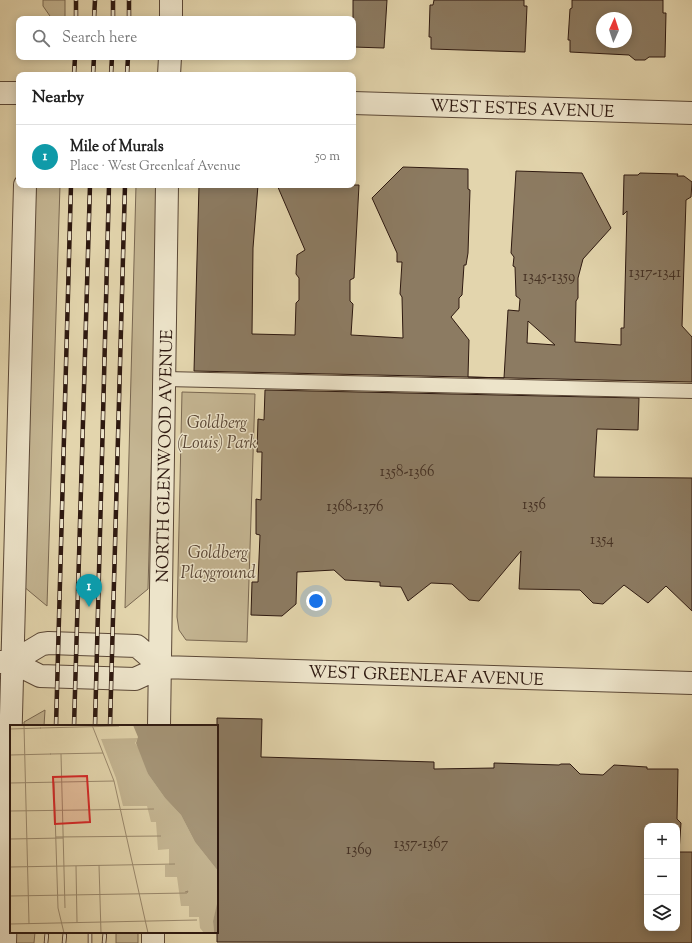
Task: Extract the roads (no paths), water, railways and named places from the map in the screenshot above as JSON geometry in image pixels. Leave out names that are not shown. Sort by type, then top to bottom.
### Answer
[{"type":"street","points":[[171,16],[172,0]]},
{"type":"street","points":[[169,72],[170,60]]},
{"type":"street","points":[[0,93],[16,93]]},
{"type":"street","name":"WEST ESTES AVENUE","points":[[356,103],[692,113]]},
{"type":"street","points":[[3,942],[6,662],[25,188]]},
{"type":"street","name":"NORTH GLENWOOD AVENUE","points":[[159,725],[167,188]]},
{"type":"street","points":[[6,662],[42,644],[49,643],[137,646],[161,667]]},
{"type":"street","name":"WEST GREENLEAF AVENUE","points":[[6,662],[40,676],[135,679],[161,667],[692,683]]},
{"type":"lane","points":[[165,379],[692,391]]},
{"type":"railway","points":[[76,0],[76,16]]},
{"type":"railway","points":[[94,16],[95,0]]},
{"type":"railway","points":[[113,0],[113,16]]},
{"type":"railway","points":[[129,0],[129,16]]},
{"type":"railway","points":[[74,72],[75,60]]},
{"type":"railway","points":[[93,72],[94,60]]},
{"type":"railway","points":[[111,72],[112,60]]},
{"type":"railway","points":[[127,72],[128,60]]},
{"type":"railway","points":[[56,725],[71,188]]},
{"type":"railway","points":[[74,725],[90,188]]},
{"type":"railway","points":[[95,725],[109,188]]},
{"type":"railway","points":[[110,725],[125,188]]},
{"type":"railway","points":[[46,943],[47,933]]},
{"type":"railway","points":[[64,943],[65,933]]},
{"type":"railway","points":[[90,933],[90,943]]},
{"type":"railway","points":[[104,943],[105,933]]},
{"type":"place","name":"Mile of Murals","points":[[89,607]]},
{"type":"park label","name":"Goldberg (Louis) Park","points":[[217,432]]},
{"type":"park label","name":"Goldberg Playground","points":[[218,562]]}]
